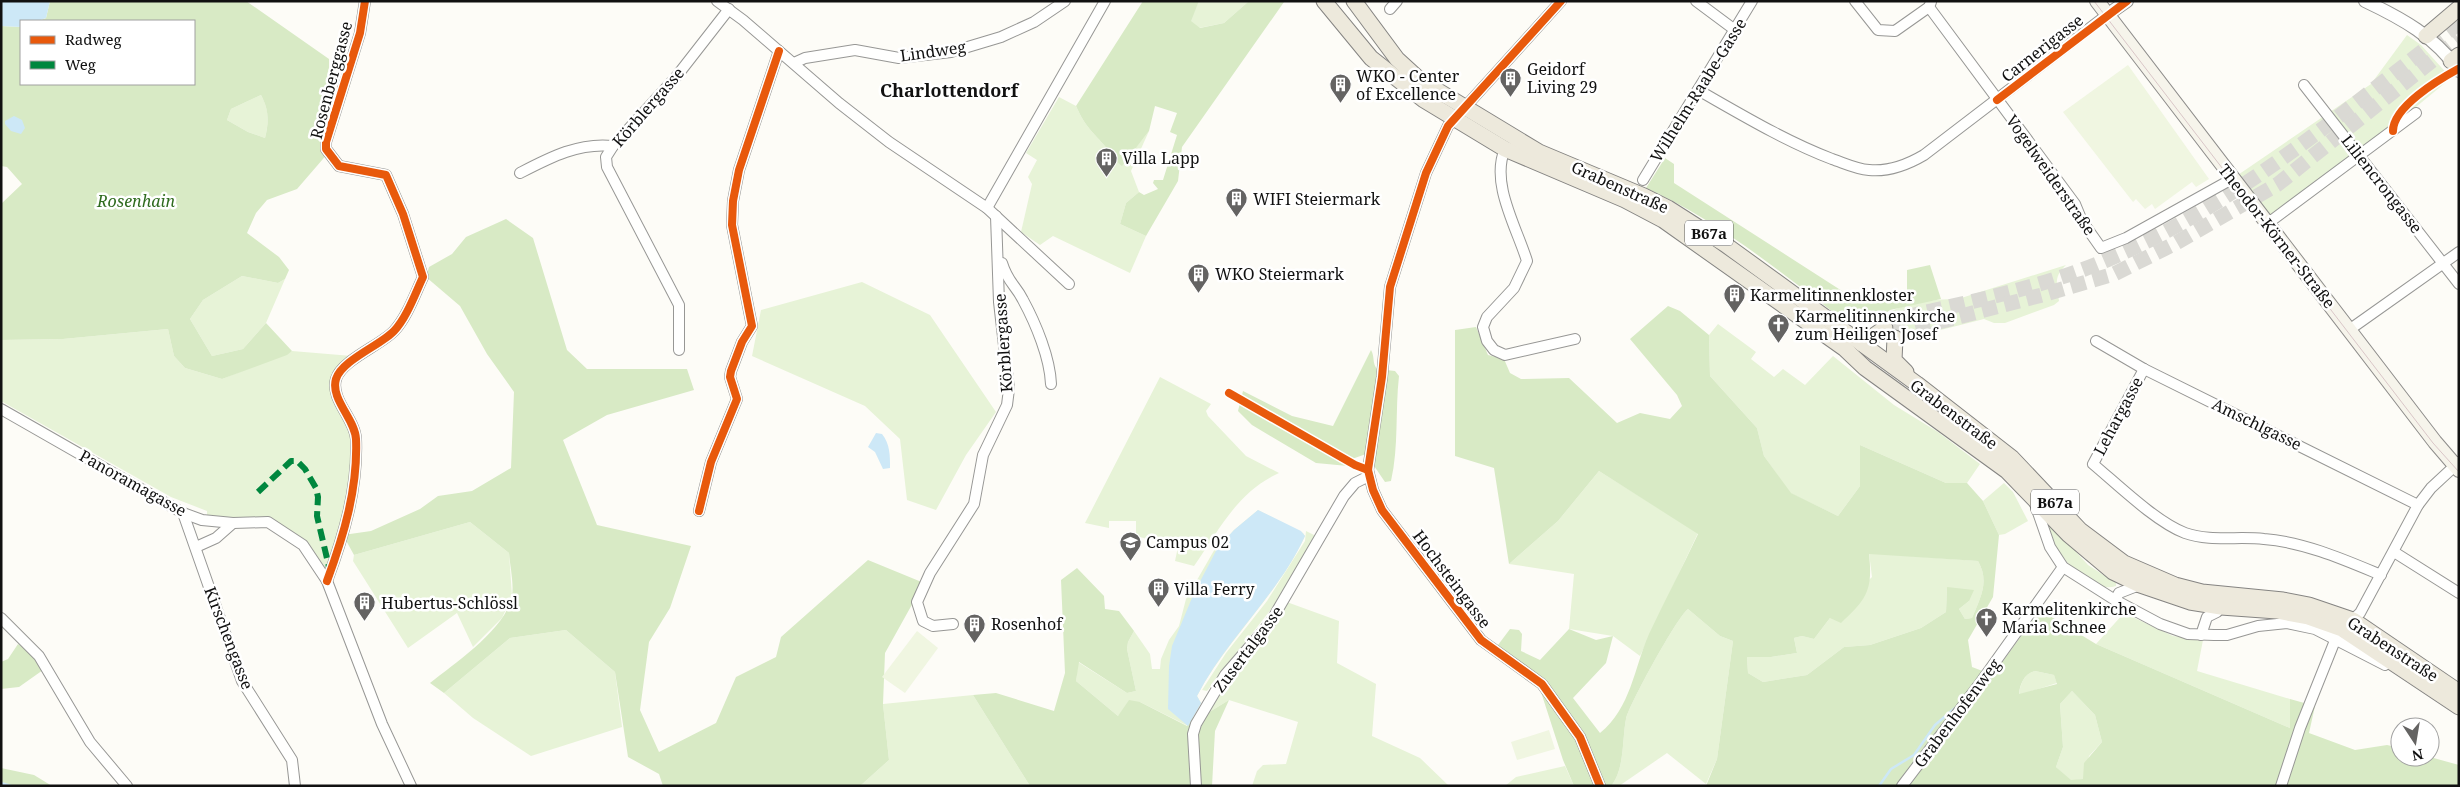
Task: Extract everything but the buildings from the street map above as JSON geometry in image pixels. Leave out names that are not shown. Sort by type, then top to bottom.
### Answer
[{"type":"main road","name":"Grabenstraße","points":[[1324,1],[1371,58],[1397,80],[1453,120],[1505,148],[1625,200],[1663,220],[1862,354],[1917,384],[2012,458],[2080,530],[2099,546],[2171,597],[2221,607],[2277,611],[2308,617],[2344,629],[2459,692]]},
{"type":"main road","points":[[1347,1],[1357,16],[1370,24]]},
{"type":"main road","name":"Grabenstraße","points":[[1354,1],[1397,59],[1420,80],[1539,152],[1630,189],[1674,212],[1726,245],[2001,466],[2090,554],[2112,572],[2202,592],[2283,600],[2310,605],[2459,707]]},
{"type":"main road","name":"Theodor-Körner-Straße","points":[[2097,1],[2232,179],[2457,466]]},
{"type":"main road","points":[[2426,36],[2459,8]]},
{"type":"main road","name":"B67a","points":[[1862,354],[1890,333],[1894,360],[1917,384]]},
{"type":"street","name":"Rosenberggasse","points":[[327,581],[352,500],[356,438],[335,387],[336,378],[340,371],[385,338],[400,324],[423,277],[404,214],[386,175],[339,166],[326,150],[331,123],[360,33],[365,1]]},
{"type":"street","name":"Lindweg","points":[[794,63],[805,58],[855,50],[899,58],[951,52],[1001,38],[1034,22],[1065,1]]},
{"type":"street","points":[[987,208],[1105,1]]},
{"type":"street","name":"Hochsteingasse","points":[[1561,1],[1453,120],[1440,141],[1426,172],[1394,269],[1390,287],[1382,377],[1369,462],[1369,476],[1382,510],[1481,640],[1542,684],[1580,737],[1600,786]]},
{"type":"street","points":[[1696,1],[1735,30]]},
{"type":"street","name":"Wilhelm-Raabe-Gasse","points":[[1643,180],[1752,1]]},
{"type":"street","name":"Carnerigasse","points":[[1698,90],[1783,138],[1857,168],[1870,170],[1894,168],[1914,161],[1998,100],[2127,1]]},
{"type":"street","points":[[2365,1],[2388,12],[2426,36],[2456,62]]},
{"type":"street","points":[[718,2],[729,9],[839,103],[889,142],[987,208],[1069,284]]},
{"type":"street","points":[[1857,4],[1878,30],[1896,31],[1930,4]]},
{"type":"street","name":"Vogelweiderstraße","points":[[1930,4],[2070,197],[2082,221],[2101,248],[2126,238],[2232,179]]},
{"type":"street","name":"Körblergasse","points":[[680,350],[680,305],[607,167],[606,157],[613,146],[676,76],[729,9]]},
{"type":"street","points":[[699,511],[714,454],[737,399],[730,377],[731,371],[742,342],[752,326],[732,225],[733,201],[739,170],[779,51]]},
{"type":"street","name":"Liliencrongasse","points":[[2304,85],[2459,284]]},
{"type":"street","points":[[2267,224],[2361,156],[2416,113]]},
{"type":"street","points":[[520,174],[574,149],[590,145],[613,146]]},
{"type":"street","points":[[1505,148],[1500,161],[1503,186],[1527,261],[1514,288],[1488,317],[1483,327],[1487,341],[1494,350],[1506,355],[1575,340]]},
{"type":"street","name":"Körblergasse","points":[[953,624],[932,626],[923,621],[918,602],[921,590],[930,573],[974,504],[983,455],[1007,405],[1009,389],[1000,302],[996,216]]},
{"type":"street","name":"Körblergasse","points":[[999,250],[1007,278],[1023,300],[1046,354],[1050,365],[1051,384]]},
{"type":"street","points":[[2349,330],[2459,252]]},
{"type":"street","name":"Amschlgasse","points":[[2096,341],[2144,369],[2418,505]]},
{"type":"street","name":"Lehargasse","points":[[2144,369],[2093,464],[2160,518],[2182,532],[2199,537],[2264,539],[2286,542],[2344,560],[2381,575]]},
{"type":"street","name":"Panoramagasse","points":[[1,409],[183,513],[202,520],[232,523],[268,522],[280,528],[303,545],[327,581],[382,724],[411,786]]},
{"type":"street","points":[[2281,786],[2300,728],[2344,629],[2360,613],[2418,505],[2430,488],[2457,466]]},
{"type":"street","name":"Zusertalgasse","points":[[1196,786],[1193,734],[1209,701],[1225,675],[1270,623],[1344,496],[1355,483],[1369,476]]},
{"type":"street","name":"Grabenstraße","points":[[2034,498],[2034,504],[2050,547],[2063,567],[2115,600],[2173,630],[2201,635],[2227,635],[2258,626],[2287,623],[2315,629],[2344,629]]},
{"type":"street","name":"Kirschengasse","points":[[183,513],[242,681],[292,760],[295,786]]},
{"type":"street","points":[[196,547],[216,538],[232,523]]},
{"type":"street","points":[[2394,552],[2459,593]]},
{"type":"street","name":"Grabenhofenweg","points":[[1902,786],[1978,686],[2063,567]]},
{"type":"street","points":[[2115,600],[2119,594],[2145,580]]},
{"type":"street","points":[[2201,635],[2208,617],[2217,612],[2221,607]]},
{"type":"street","points":[[1,618],[39,656],[90,742],[128,786]]},
{"type":"green space","name":"Rosenhain","points":[[50,1],[246,1],[329,59],[329,152],[297,189],[267,200],[256,213],[247,233],[279,257],[289,270],[285,279],[278,283],[242,276],[203,300],[190,319],[212,356],[243,349],[266,323],[292,351],[287,355],[222,379],[185,368],[174,356],[168,329],[63,339],[1,340],[1,204],[22,184],[7,167],[1,166],[1,26],[20,27],[20,85],[195,85],[195,20],[41,20],[46,18]],"holes":[[[261,95],[266,106],[267,127],[265,138],[248,132],[227,120],[231,109]]]},
{"type":"green space","points":[[1143,1],[1199,1],[1191,21],[1200,28],[1224,23],[1249,1],[1284,2],[1182,147],[1178,181],[1146,236],[1120,224],[1126,203],[1139,192],[1144,195],[1158,189],[1153,183],[1154,180],[1163,180],[1177,135],[1170,132],[1177,113],[1155,106],[1149,131],[1122,166],[1088,127],[1076,106]]},
{"type":"green space","points":[[1199,1],[1249,1],[1224,23],[1199,28],[1190,21]]},
{"type":"green space","points":[[2407,35],[2421,45],[2451,78],[2393,126],[2265,221],[2232,179],[2371,84]]},
{"type":"green space","points":[[2128,65],[2209,179],[2196,187],[2192,182],[2155,209],[2152,204],[2145,209],[2136,199],[2133,202],[2063,112]]},
{"type":"green space","points":[[261,95],[266,106],[267,116],[265,138],[248,132],[227,120],[231,109]]},
{"type":"green space","points":[[1059,97],[1076,106],[1088,127],[1122,165],[1149,131],[1131,171],[1139,192],[1126,203],[1120,224],[1146,236],[1130,273],[1053,236],[1040,245],[1021,232],[1032,184],[1028,177],[1037,160],[1026,153]]},
{"type":"green space","points":[[1665,158],[1674,164],[1674,183],[1853,298],[1907,293],[1907,270],[1930,265],[1941,299],[1890,310],[1879,318],[1846,322],[1725,232],[1673,201],[1646,188]]},
{"type":"green space","points":[[506,219],[533,238],[567,350],[587,369],[687,369],[694,390],[607,415],[563,440],[597,525],[691,546],[670,608],[649,642],[640,710],[659,752],[716,723],[736,677],[776,657],[781,637],[868,560],[924,583],[885,653],[883,704],[889,760],[860,786],[663,786],[659,774],[628,757],[615,672],[566,630],[510,638],[444,693],[430,683],[490,633],[508,608],[512,596],[509,553],[470,522],[354,555],[343,535],[371,531],[420,509],[438,496],[472,491],[511,468],[514,392],[487,354],[460,306],[426,277],[429,267],[452,254],[466,237]]},
{"type":"green space","points":[[2066,265],[2058,277],[2059,301],[2054,305],[2005,323],[1994,323],[1984,319],[1913,337],[1905,342],[1901,348],[1879,318],[1906,305],[1927,301],[1958,299]]},
{"type":"green space","points":[[242,276],[278,283],[285,279],[266,323],[243,349],[212,356],[190,319],[203,300]]},
{"type":"green space","points":[[862,282],[930,315],[996,412],[966,455],[936,510],[907,500],[900,439],[865,406],[752,356],[761,310]]},
{"type":"green space","points":[[1668,306],[1680,311],[1709,335],[1710,376],[1757,428],[1764,456],[1791,493],[1838,516],[1860,486],[1860,445],[1946,483],[1967,483],[1983,501],[1999,535],[1993,597],[1968,640],[1972,667],[1993,675],[2040,610],[2096,644],[2290,728],[2290,699],[2315,706],[2309,733],[2355,750],[2390,746],[2390,767],[2440,767],[2440,760],[2459,765],[2459,786],[1706,786],[1717,759],[1733,641],[1720,636],[1688,609],[1682,615],[1664,644],[1629,711],[1626,719],[1621,763],[1611,786],[1574,786],[1563,760],[1540,689],[1542,679],[1498,645],[1510,629],[1519,630],[1522,634],[1521,651],[1540,660],[1569,629],[1596,640],[1613,636],[1606,663],[1573,698],[1600,733],[1619,712],[1625,700],[1649,634],[1698,534],[1599,471],[1558,521],[1509,564],[1494,468],[1455,456],[1455,330],[1476,327],[1488,355],[1504,359],[1510,373],[1521,379],[1569,378],[1617,423],[1640,413],[1670,419],[1682,406],[1677,395],[1630,339]],"holes":[[[1869,554],[1978,561],[1982,569],[1983,583],[1981,597],[1972,618],[1965,619],[1959,609],[1969,601],[1974,590],[1947,587],[1946,612],[1921,628],[1870,645],[1844,647],[1807,675],[1763,682],[1748,673],[1747,657],[1771,657],[1797,653],[1794,638],[1802,636],[1814,639],[1830,618],[1841,623],[1850,615],[1862,600],[1869,585]],[[2035,671],[2054,675],[2057,684],[2019,694],[2023,680],[2028,674]],[[2072,691],[2095,715],[2102,742],[2084,763],[2083,779],[2071,780],[2056,767],[2063,747],[2060,704]]]},
{"type":"green space","points":[[1718,324],[1756,352],[1751,359],[1774,377],[1783,369],[1805,385],[1833,356],[1894,405],[1938,432],[1980,464],[1967,483],[1946,483],[1860,445],[1860,486],[1838,516],[1790,493],[1764,456],[1757,428],[1710,376],[1709,335]]},
{"type":"green space","points":[[168,329],[174,356],[185,368],[222,379],[292,351],[352,356],[332,374],[330,379],[332,395],[352,437],[353,487],[327,581],[316,561],[280,528],[207,516],[207,511],[171,497],[1,401],[1,340],[63,339]]},
{"type":"green space","points":[[1371,350],[1377,369],[1395,371],[1399,376],[1395,455],[1391,481],[1385,482],[1366,454],[1352,459],[1348,466],[1316,463],[1252,425],[1238,411],[1243,391],[1292,416],[1333,426]]},
{"type":"green space","points":[[1160,377],[1211,404],[1206,411],[1208,416],[1246,456],[1279,473],[1252,490],[1230,513],[1194,566],[1175,561],[1178,547],[1136,536],[1136,521],[1109,521],[1109,528],[1085,523]]},
{"type":"green space","points":[[1599,471],[1698,533],[1640,656],[1613,636],[1569,629],[1574,574],[1509,564],[1558,521]]},
{"type":"green space","points":[[2004,483],[2013,492],[2028,521],[2005,534],[1999,535],[1983,501]]},
{"type":"green space","points":[[1258,510],[1303,533],[1305,536],[1281,578],[1209,675],[1197,696],[1201,703],[1188,726],[1140,702],[1118,716],[1076,681],[1078,662],[1127,693],[1136,691],[1127,649],[1128,642],[1134,631],[1150,654],[1152,669],[1160,669],[1161,659],[1169,640],[1179,626],[1186,599],[1216,547],[1218,548],[1234,530]]},
{"type":"green space","points":[[2040,512],[2088,565],[2116,583],[2116,586],[2098,586],[2073,568],[2055,545]]},
{"type":"green space","points":[[470,522],[509,553],[512,596],[502,618],[473,647],[457,613],[408,648],[353,561],[354,555]]},
{"type":"green space","points":[[1306,531],[1316,536],[1279,599],[1207,691],[1202,690],[1226,653],[1267,601],[1305,541]]},
{"type":"green space","points":[[1869,553],[1978,561],[1982,569],[1983,583],[1981,597],[1972,618],[1965,619],[1959,609],[1969,601],[1947,587],[1946,612],[1921,628],[1870,645],[1844,647],[1807,675],[1763,682],[1748,673],[1747,657],[1771,657],[1797,653],[1794,638],[1802,636],[1814,639],[1830,618],[1872,577]]},
{"type":"green space","points":[[1077,568],[1104,596],[1105,609],[1119,611],[1134,631],[1128,642],[1127,649],[1136,691],[1127,693],[1079,662],[1076,681],[1118,716],[1129,700],[1140,702],[1187,726],[1193,717],[1198,719],[1229,700],[1215,731],[1212,786],[1030,786],[973,695],[996,693],[1054,711],[1065,673],[1061,580]]},
{"type":"green space","points":[[1284,601],[1339,621],[1337,663],[1376,684],[1372,736],[1420,758],[1449,786],[1252,786],[1257,771],[1263,765],[1286,764],[1298,722],[1229,700],[1198,719]]},
{"type":"green space","points":[[1688,609],[1720,636],[1733,641],[1717,759],[1706,784],[1667,753],[1619,786],[1611,786],[1621,763],[1626,719],[1629,711],[1664,644],[1682,615]]},
{"type":"green space","points":[[2124,613],[2173,636],[2203,640],[2197,671],[2290,699],[2290,728],[2096,644]]},
{"type":"green space","points":[[566,630],[615,672],[622,727],[531,756],[473,718],[444,693],[510,638]]},
{"type":"green space","points":[[917,631],[938,648],[905,693],[882,677]]},
{"type":"green space","points":[[18,644],[33,654],[43,670],[19,687],[1,689],[1,662],[8,659]]},
{"type":"green space","points":[[2035,671],[2054,675],[2057,683],[2019,695],[2023,680],[2028,674]]},
{"type":"green space","points":[[2072,691],[2095,715],[2102,742],[2089,756],[2084,779],[2071,781],[2056,767],[2063,747],[2060,704]]},
{"type":"green space","points":[[973,695],[1030,786],[860,786],[889,760],[883,704]]},
{"type":"green space","points":[[1549,730],[1555,749],[1517,760],[1511,742]]},
{"type":"green space","points":[[1565,766],[1574,786],[1505,786],[1516,777]]},
{"type":"green space","points":[[1,768],[34,775],[52,786],[1,786]]},
{"type":"water","points":[[1,1],[50,1],[46,18],[41,20],[20,20],[20,27],[1,26]]},
{"type":"water","points":[[14,116],[22,120],[25,128],[21,134],[11,131],[5,124],[5,121]]},
{"type":"water","points":[[876,433],[882,434],[887,442],[890,454],[890,468],[883,469],[875,452],[868,447]]},
{"type":"water","points":[[1258,510],[1301,531],[1305,536],[1281,578],[1209,675],[1197,696],[1201,703],[1188,726],[1168,709],[1169,666],[1172,646],[1194,593],[1217,549],[1234,530]]},
{"type":"waterway","points":[[1879,786],[1891,769],[1914,755],[1935,725],[1955,708]]},
{"type":"waterway","points":[[1,783],[11,786]]},
{"type":"tunnel","points":[[1885,328],[1902,318],[2007,293],[2059,278],[2109,259],[2157,236],[2248,182],[2291,152],[2459,23]]},
{"type":"tunnel","points":[[1895,338],[1908,330],[2114,274],[2176,243],[2278,184],[2459,39]]},
{"type":"tram line","points":[[2094,1],[2433,443],[2459,472]]},
{"type":"marked path","points":[[258,492],[291,461],[297,461],[305,469],[316,488],[318,497],[317,516],[329,567]]},
{"type":"cycle path","points":[[327,581],[349,511],[356,457],[355,432],[336,394],[336,379],[346,365],[394,331],[407,312],[423,277],[403,214],[386,175],[339,166],[326,149],[326,142],[360,33],[365,1]]},
{"type":"cycle path","points":[[1561,1],[1448,126],[1426,173],[1390,287],[1382,377],[1368,470],[1373,490],[1382,510],[1481,640],[1542,684],[1580,737],[1600,786]]},
{"type":"cycle path","points":[[1997,100],[2127,1]]},
{"type":"cycle path","points":[[699,511],[711,462],[737,399],[730,377],[731,371],[742,342],[752,326],[732,225],[733,201],[739,170],[779,51]]},
{"type":"cycle path","points":[[2393,131],[2395,122],[2408,104],[2429,87],[2458,69]]},
{"type":"cycle path","points":[[1229,393],[1355,465],[1368,470]]},
{"type":"place","name":"Geidorf Living 29","points":[[1511,97]]},
{"type":"place","name":"WKO - Center of Excellence","points":[[1340,104]]},
{"type":"place","name":"Villa Lapp","points":[[1106,177]]},
{"type":"place","name":"WIFI Steiermark","points":[[1237,218]]},
{"type":"place","name":"WKO Steiermark","points":[[1199,293]]},
{"type":"place","name":"Karmelitinnenkloster","points":[[1734,314]]},
{"type":"place","name":"Karmelitinnenkirche zum Heiligen Josef","points":[[1779,344]]},
{"type":"place","name":"Campus 02","points":[[1130,561]]},
{"type":"place","name":"Villa Ferry","points":[[1158,608]]},
{"type":"place","name":"Hubertus-Schlössl","points":[[365,622]]},
{"type":"place","name":"Karmelitenkirche Maria Schnee","points":[[1986,637]]},
{"type":"place","name":"Rosenhof","points":[[975,643]]},
{"type":"district","name":"Charlottendorf","points":[[949,90]]}]
